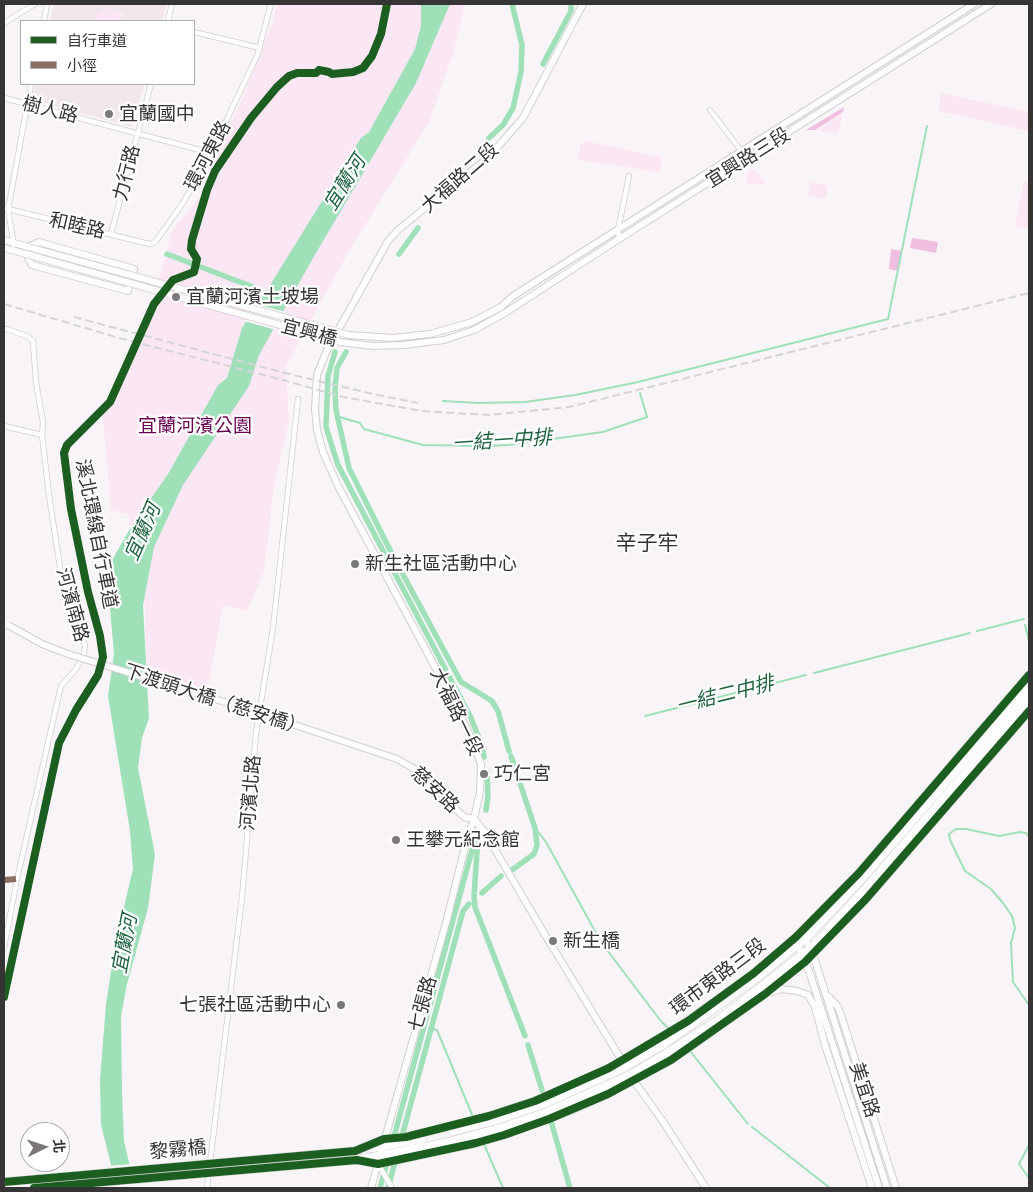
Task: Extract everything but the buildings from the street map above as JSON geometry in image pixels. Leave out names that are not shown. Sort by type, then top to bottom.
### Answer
[{"type":"main road","name":"環市東路三段","points":[[357,1160],[378,1164],[406,1155],[476,1143],[568,1112],[608,1094],[660,1039],[702,1011],[797,941],[1029,675]]},
{"type":"main road","name":"環市東路三段","points":[[797,941],[805,939],[861,880],[1029,687]]},
{"type":"main road","name":"環市東路三段","points":[[355,1151],[383,1142],[406,1140],[480,1119],[535,1101],[578,1083],[671,1060],[765,994],[805,962],[812,951],[1029,699]]},
{"type":"main road","name":"環市東路三段","points":[[628,1071],[665,1054],[726,1014],[764,986],[802,954],[812,951],[866,899],[1029,711]]},
{"type":"main road","points":[[726,1014],[754,1002]]},
{"type":"main road","name":"黎霧橋","points":[[4,1182],[355,1151]]},
{"type":"main road","name":"環市東路三段","points":[[357,1160],[380,1155],[406,1155]]},
{"type":"main road","name":"黎霧橋","points":[[34,1188],[357,1160]]},
{"type":"street","points":[[4,23],[35,4]]},
{"type":"street","points":[[44,20],[48,4]]},
{"type":"street","points":[[168,20],[172,4]]},
{"type":"street","name":"環河東路","points":[[151,244],[156,241],[183,203],[211,153],[260,48],[271,4]]},
{"type":"street","name":"大福路二段","points":[[329,345],[388,241],[398,230],[488,158],[524,118],[582,4]]},
{"type":"street","name":"宜興路三段","points":[[503,310],[514,296],[974,4]]},
{"type":"street","name":"宜興路三段","points":[[503,310],[991,4]]},
{"type":"street","points":[[195,32],[260,48]]},
{"type":"street","points":[[14,251],[6,209],[31,85]]},
{"type":"street","name":"力行路","points":[[111,234],[151,85]]},
{"type":"street","name":"樹人路","points":[[4,98],[138,132],[211,153]]},
{"type":"street","points":[[710,110],[742,152],[744,160]]},
{"type":"street","points":[[619,239],[618,230],[629,176]]},
{"type":"street","name":"和睦路","points":[[6,209],[151,244]]},
{"type":"street","name":"宜興橋","points":[[4,240],[349,335],[392,338],[430,334],[472,322],[503,310]]},
{"type":"street","points":[[26,254],[32,265],[128,291],[134,269],[39,242],[28,246]]},
{"type":"street","name":"宜興橋","points":[[4,248],[340,342],[373,346],[403,346],[444,340],[474,330],[503,310]]},
{"type":"street","points":[[117,288],[123,266]]},
{"type":"street","name":"河濱南路","points":[[4,948],[61,686],[80,662],[84,655],[85,645],[63,587],[49,495],[33,341],[27,336],[6,329]]},
{"type":"street","name":"大福路一段","points":[[329,345],[317,375],[316,389],[317,430],[323,452],[338,486],[449,693],[475,747],[481,764],[480,792],[474,819]]},
{"type":"street","name":"河濱北路","points":[[207,1188],[242,897],[256,733],[273,628],[298,399]]},
{"type":"street","points":[[4,426],[42,435]]},
{"type":"street","name":"下渡頭大橋（慈安橋）","points":[[6,624],[42,644],[68,654],[241,707],[397,759]]},
{"type":"street","name":"慈安路","points":[[397,759],[418,771],[464,817],[474,819]]},
{"type":"street","points":[[474,819],[484,831],[544,934],[628,1071],[706,1188]]},
{"type":"street","name":"七張路","points":[[371,1188],[474,819]]},
{"type":"street","name":"美宜路","points":[[805,939],[812,951],[828,995],[887,1188]]},
{"type":"street","name":"美宜路","points":[[797,941],[879,1188]]},
{"type":"street","points":[[765,994],[781,989],[790,989],[818,1000]]},
{"type":"street","name":"美宜路","points":[[808,995],[815,1007],[825,1045],[872,1188]]},
{"type":"street","name":"美宜路","points":[[828,995],[838,1007],[841,1015],[896,1188]]},
{"type":"street","points":[[378,1164],[391,1186]]},
{"type":"shaded area","points":[[54,4],[167,4],[162,20],[50,20]]},
{"type":"shaded area","name":"宜蘭國中","points":[[35,85],[144,85],[132,127],[31,98]]},
{"type":"shaded area","points":[[844,107],[843,112],[815,130],[806,130]]},
{"type":"shaded area","points":[[912,238],[938,242],[936,253],[910,248]]},
{"type":"shaded area","points":[[891,249],[902,251],[898,271],[889,269]]},
{"type":"green space","name":"宜蘭河濱公園","points":[[277,4],[465,4],[454,50],[429,122],[349,251],[286,366],[289,421],[274,485],[264,571],[247,611],[223,605],[207,693],[147,677],[145,607],[128,514],[111,510],[102,408],[122,372],[155,294],[172,231],[202,194],[208,173],[243,96],[272,24]]},
{"type":"green space","points":[[110,8],[122,12],[127,20],[95,20],[99,12]]},
{"type":"green space","points":[[941,93],[1029,112],[1029,131],[939,111]]},
{"type":"green space","points":[[843,113],[838,134],[817,130]]},
{"type":"green space","points":[[585,141],[662,157],[659,172],[578,160],[581,144]]},
{"type":"green space","points":[[749,169],[756,171],[767,185],[746,184]]},
{"type":"green space","points":[[811,182],[828,186],[826,199],[808,196]]},
{"type":"green space","points":[[1024,182],[1029,183],[1029,229],[1015,226]]},
{"type":"water","name":"宜蘭河","points":[[421,4],[450,4],[416,83],[313,258],[259,355],[249,386],[183,485],[154,547],[143,605],[149,718],[142,738],[138,768],[155,854],[148,908],[127,984],[121,1016],[124,1141],[135,1188],[117,1188],[101,1125],[100,1080],[106,1004],[116,940],[133,869],[130,831],[108,696],[114,654],[108,585],[112,560],[131,527],[168,474],[218,385],[227,378],[242,328],[361,138],[369,132],[415,49],[421,26]]},
{"type":"pier","points":[[255,304],[286,312],[276,330],[244,321]]},
{"type":"pier","points":[[132,1164],[137,1187],[114,1188],[108,1166]]},
{"type":"waterway","points":[[489,138],[503,125],[513,108],[521,72],[522,45],[512,4]]},
{"type":"waterway","points":[[543,64],[571,11],[571,4]]},
{"type":"waterway","name":"一結一中排","points":[[638,382],[888,319],[927,126]]},
{"type":"waterway","points":[[399,254],[418,228]]},
{"type":"waterway","points":[[167,254],[253,287],[270,299]]},
{"type":"waterway","points":[[335,352],[328,376],[326,427],[338,465],[471,718],[482,746],[484,757]]},
{"type":"waterway","points":[[346,352],[337,368],[335,388],[336,410],[349,468],[392,554],[461,682],[492,701],[498,711],[509,751]]},
{"type":"waterway","points":[[443,401],[478,403],[525,402],[575,395],[638,382]]},
{"type":"waterway","name":"一結一中排","points":[[336,416],[360,423],[364,429],[423,445],[509,445],[603,432],[647,417],[640,393]]},
{"type":"waterway","name":"一結二中排","points":[[977,631],[1024,619]]},
{"type":"waterway","name":"一結二中排","points":[[1025,625],[1029,641]]},
{"type":"waterway","name":"一結二中排","points":[[814,673],[970,633]]},
{"type":"waterway","name":"一結二中排","points":[[645,716],[806,675]]},
{"type":"waterway","points":[[511,756],[535,828],[537,845],[534,854],[512,870]]},
{"type":"waterway","points":[[486,810],[488,796],[487,772]]},
{"type":"waterway","points":[[535,828],[546,842],[601,942],[660,1020],[669,1029]]},
{"type":"waterway","points":[[1029,837],[1026,833],[1020,832],[999,836],[966,829],[956,829],[949,834],[965,871],[991,889],[1012,916],[1015,928],[1011,943],[1013,982],[1029,1005]]},
{"type":"waterway","points":[[478,837],[475,907],[525,1036]]},
{"type":"waterway","points":[[380,1188],[474,843],[478,837]]},
{"type":"waterway","points":[[482,893],[501,876]]},
{"type":"waterway","points":[[388,1188],[463,911],[469,904]]},
{"type":"waterway","points":[[432,1029],[437,1030],[473,1117]]},
{"type":"waterway","points":[[528,1045],[542,1090]]},
{"type":"waterway","points":[[690,1051],[748,1124]]},
{"type":"waterway","points":[[551,1121],[570,1188]]},
{"type":"waterway","points":[[752,1127],[830,1188]]},
{"type":"waterway","points":[[484,1144],[503,1188]]},
{"type":"waterway","points":[[1029,1145],[1019,1164],[1029,1178]]},
{"type":"railway","points":[[4,304],[119,338],[343,397],[422,411],[489,415],[569,407],[1029,293]]},
{"type":"railway","points":[[74,317],[285,373],[418,403]]},
{"type":"marked path","points":[[4,880],[17,879]]},
{"type":"cycle path","name":"溪北環線自行車道","points":[[4,997],[59,743],[76,710],[98,675],[103,657],[100,636],[88,592],[71,509],[64,453],[67,445],[110,402],[154,304],[173,280],[194,272],[197,259],[191,249],[192,240],[207,190],[215,171],[251,118],[277,87],[289,76],[297,73],[316,73],[319,70],[332,74],[353,72],[363,68],[372,56],[381,34],[387,4]]},
{"type":"cycle path","points":[[4,1182],[355,1151],[384,1139],[406,1137],[489,1116],[535,1101],[609,1068],[688,1021],[754,973],[796,937],[859,873],[1029,675]]},
{"type":"cycle path","points":[[34,1188],[357,1160],[378,1164],[476,1143],[504,1135],[549,1119],[608,1094],[671,1060],[765,994],[805,962],[866,899],[1029,711]]},
{"type":"place","name":"宜蘭國中","points":[[109,114]]},
{"type":"place","name":"宜蘭河濱土坡場","points":[[176,297]]},
{"type":"place","name":"新生社區活動中心","points":[[355,564]]},
{"type":"place","name":"巧仁宮","points":[[484,774]]},
{"type":"place","name":"王攀元紀念館","points":[[396,840]]},
{"type":"place","name":"新生橋","points":[[553,941]]},
{"type":"place","name":"七張社區活動中心","points":[[341,1005]]},
{"type":"district","name":"辛子牢","points":[[647,544]]}]
